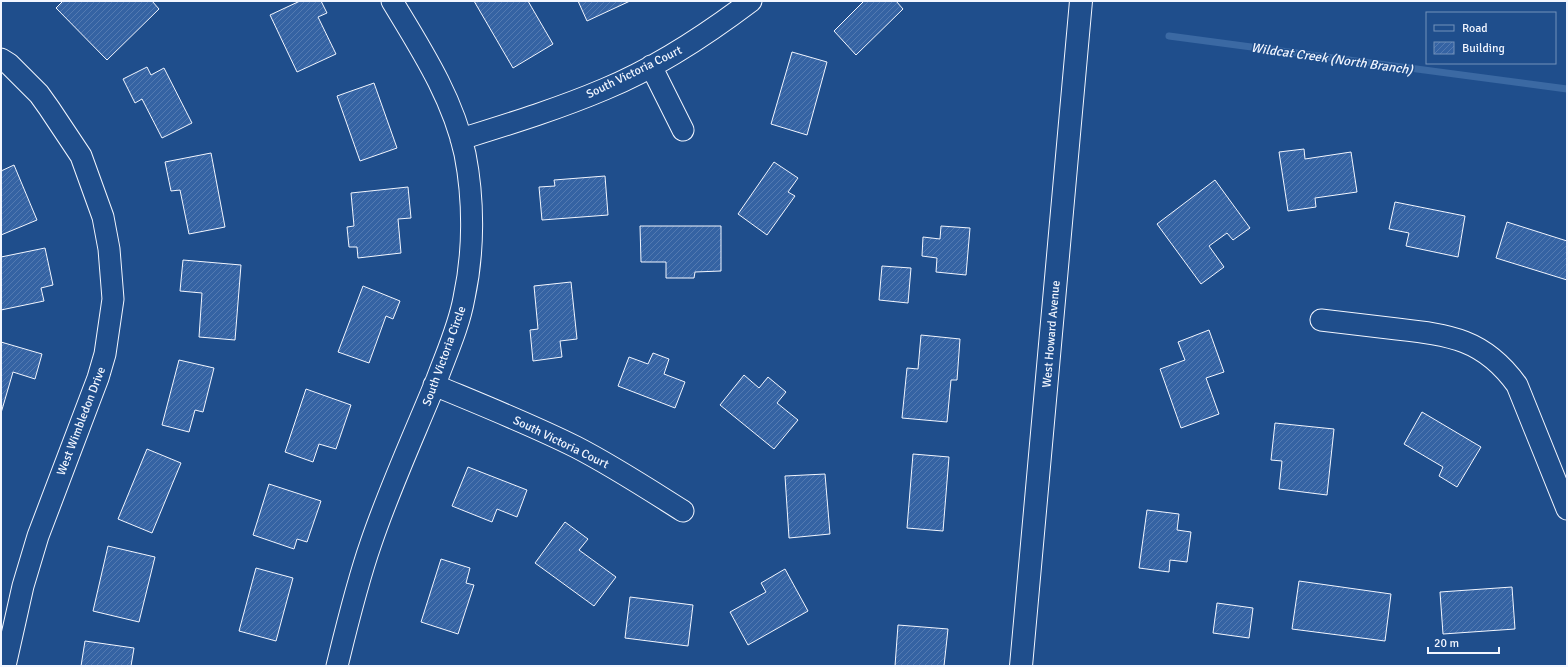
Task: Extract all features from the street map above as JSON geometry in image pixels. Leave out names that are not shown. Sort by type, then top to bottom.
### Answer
[{"type":"street","name":"South Victoria Circle","points":[[337,666],[346,628],[371,543],[453,338],[464,299],[471,258],[471,194],[461,139],[451,110],[428,61],[392,1]]},
{"type":"street","name":"South Victoria Court","points":[[461,139],[550,111],[606,89],[651,66],[718,27],[751,1]]},
{"type":"street","name":"West Howard Avenue","points":[[1021,666],[1081,1]]},
{"type":"street","name":"West Wimbledon Drive","points":[[1,59],[39,94],[81,156],[103,217],[109,249],[113,299],[105,354],[98,378],[38,536],[23,586],[5,666]]},
{"type":"street","points":[[651,66],[683,130]]},
{"type":"street","points":[[1321,320],[1442,334],[1462,340],[1493,358],[1505,368],[1517,385],[1567,509]]},
{"type":"street","name":"South Victoria Court","points":[[434,385],[531,426],[577,448],[627,475],[683,511]]},
{"type":"building","points":[[63,1],[152,1],[159,9],[107,60],[56,8]]},
{"type":"building","points":[[300,1],[321,1],[327,13],[318,17],[336,54],[297,72],[270,15]]},
{"type":"building","points":[[474,1],[528,1],[553,44],[513,68]]},
{"type":"building","points":[[578,1],[630,1],[587,21]]},
{"type":"building","points":[[862,1],[896,1],[903,9],[856,55],[834,31],[863,2]]},
{"type":"building","points":[[792,52],[827,62],[807,135],[771,124]]},
{"type":"building","points":[[147,67],[151,75],[164,68],[192,123],[162,138],[142,99],[135,103],[123,79]]},
{"type":"building","points":[[374,83],[397,148],[360,161],[337,96]]},
{"type":"building","points":[[1304,149],[1305,159],[1351,152],[1357,192],[1315,198],[1316,207],[1288,211],[1279,152]]},
{"type":"building","points":[[211,153],[225,227],[189,234],[180,190],[171,191],[165,162]]},
{"type":"building","points":[[774,162],[798,178],[788,192],[795,196],[767,235],[738,214]]},
{"type":"building","points":[[14,165],[37,220],[1,235],[1,171]]},
{"type":"building","points":[[605,176],[608,215],[542,220],[539,187],[555,186],[554,180]]},
{"type":"building","points":[[1215,180],[1250,228],[1233,240],[1227,233],[1209,246],[1224,267],[1201,284],[1157,224]]},
{"type":"building","points":[[408,187],[411,218],[398,219],[401,253],[358,258],[357,247],[349,247],[347,227],[354,226],[351,193]]},
{"type":"building","points":[[1395,202],[1465,216],[1458,257],[1406,246],[1409,233],[1389,229]]},
{"type":"building","points":[[1507,222],[1567,241],[1567,280],[1496,258]]},
{"type":"building","points":[[640,226],[721,226],[721,271],[695,272],[694,278],[666,278],[666,262],[641,262]]},
{"type":"building","points":[[941,226],[970,228],[966,275],[936,272],[937,258],[922,256],[923,237],[940,239]]},
{"type":"building","points":[[45,248],[53,285],[41,288],[44,301],[1,310],[1,257]]},
{"type":"building","points":[[183,260],[241,265],[235,340],[199,337],[202,293],[180,291]]},
{"type":"building","points":[[882,266],[911,268],[908,303],[879,300]]},
{"type":"building","points":[[571,282],[577,339],[560,341],[562,357],[533,361],[530,330],[538,329],[534,286]]},
{"type":"building","points":[[363,286],[400,301],[393,319],[386,316],[369,363],[338,352]]},
{"type":"building","points":[[1209,330],[1224,372],[1206,378],[1219,414],[1181,428],[1160,369],[1185,360],[1178,342]]},
{"type":"building","points":[[921,335],[960,339],[957,380],[951,380],[947,422],[902,418],[907,368],[918,369]]},
{"type":"building","points":[[1,342],[42,354],[35,379],[13,372],[1,413]]},
{"type":"building","points":[[653,353],[669,359],[664,374],[685,382],[675,408],[618,386],[629,357],[648,364]]},
{"type":"building","points":[[179,360],[214,368],[203,412],[195,410],[189,432],[162,425]]},
{"type":"building","points":[[744,375],[759,388],[768,377],[786,392],[777,403],[798,420],[774,449],[720,405]]},
{"type":"building","points":[[306,389],[351,405],[336,449],[319,444],[313,462],[285,452]]},
{"type":"building","points":[[1422,412],[1481,447],[1457,487],[1439,476],[1443,467],[1404,444]]},
{"type":"building","points":[[1275,423],[1334,429],[1327,495],[1279,489],[1282,461],[1271,460]]},
{"type":"building","points":[[147,449],[181,463],[152,533],[118,519]]},
{"type":"building","points":[[913,454],[949,457],[943,531],[907,528]]},
{"type":"building","points":[[468,467],[527,490],[517,517],[497,509],[492,522],[452,506]]},
{"type":"building","points":[[825,474],[830,534],[789,538],[785,476]]},
{"type":"building","points":[[269,484],[321,501],[307,542],[297,539],[294,549],[253,535]]},
{"type":"building","points":[[1147,510],[1179,514],[1177,530],[1191,532],[1187,562],[1170,560],[1169,572],[1139,568]]},
{"type":"building","points":[[565,522],[588,539],[579,550],[616,577],[594,606],[535,563]]},
{"type":"building","points":[[108,546],[155,557],[139,622],[93,611]]},
{"type":"building","points":[[441,559],[470,568],[466,583],[474,585],[458,634],[421,622]]},
{"type":"building","points":[[256,568],[293,578],[276,641],[239,631]]},
{"type":"building","points":[[785,569],[808,611],[748,645],[730,612],[766,592],[761,583]]},
{"type":"building","points":[[1299,581],[1391,594],[1385,641],[1292,629]]},
{"type":"building","points":[[1512,587],[1515,629],[1443,634],[1440,592]]},
{"type":"building","points":[[630,597],[693,605],[688,646],[625,638]]},
{"type":"building","points":[[1217,603],[1253,608],[1249,638],[1213,633]]},
{"type":"building","points":[[898,625],[948,629],[944,666],[895,666]]},
{"type":"building","points":[[85,641],[134,648],[131,666],[81,666]]},
{"type":"waterway","name":"Wildcat Creek (North Branch)","points":[[1169,36],[1567,89]]}]
